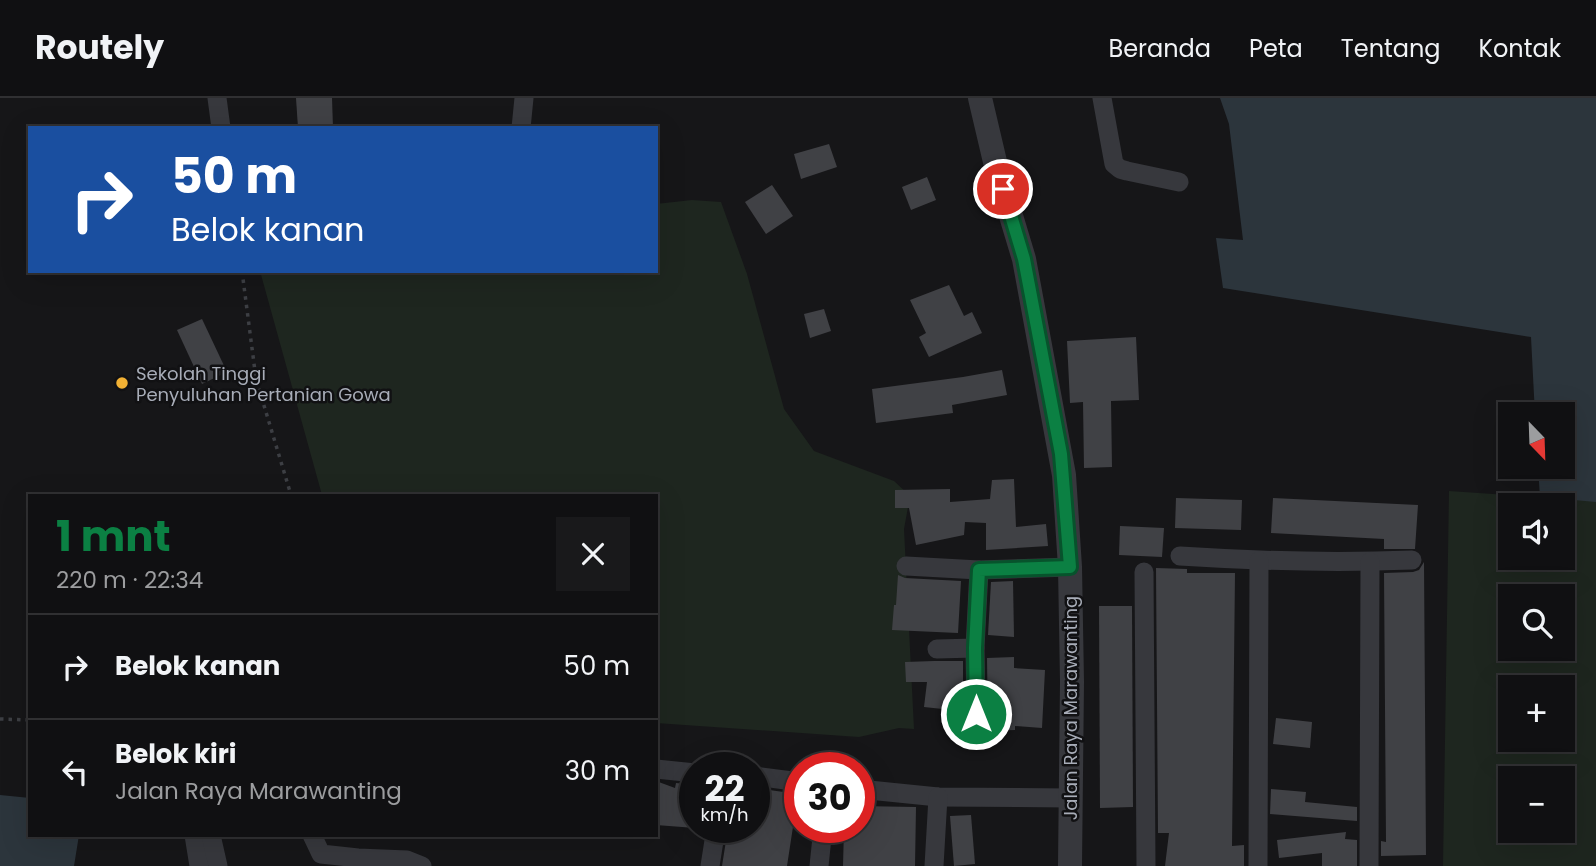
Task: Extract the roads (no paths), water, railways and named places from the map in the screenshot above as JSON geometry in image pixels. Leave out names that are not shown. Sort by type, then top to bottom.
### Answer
[{"type":"street","points":[[217,98],[221,126]]},
{"type":"street","points":[[521,126],[524,98]]},
{"type":"street","name":"Jalan Raya Marawanting","points":[[980,98],[996,166],[1024,259],[1061,454],[1070,567],[1070,866]]},
{"type":"street","points":[[1102,98],[1114,164],[1127,171],[1179,182]]},
{"type":"street","points":[[1180,556],[1259,561],[1412,560]]},
{"type":"street","points":[[1258,866],[1259,561]]},
{"type":"street","points":[[1369,866],[1370,562]]},
{"type":"street","points":[[906,566],[979,570],[1070,567]]},
{"type":"street","points":[[976,714],[975,648],[979,570]]},
{"type":"street","points":[[1144,572],[1146,866]]},
{"type":"street","points":[[937,649],[975,648]]},
{"type":"street","points":[[658,769],[679,771]]},
{"type":"street","points":[[875,791],[938,797],[1070,797]]},
{"type":"street","points":[[934,866],[938,797]]},
{"type":"street","points":[[194,837],[199,866]]},
{"type":"street","points":[[211,837],[218,866]]},
{"type":"street","points":[[313,837],[321,860],[407,860],[422,866]]},
{"type":"street","points":[[710,866],[714,843]]},
{"type":"street","points":[[819,866],[821,843]]},
{"type":"place","name":"Sekolah Tinggi Penyuluhan Pertanian Gowa","points":[[122,383]]}]
